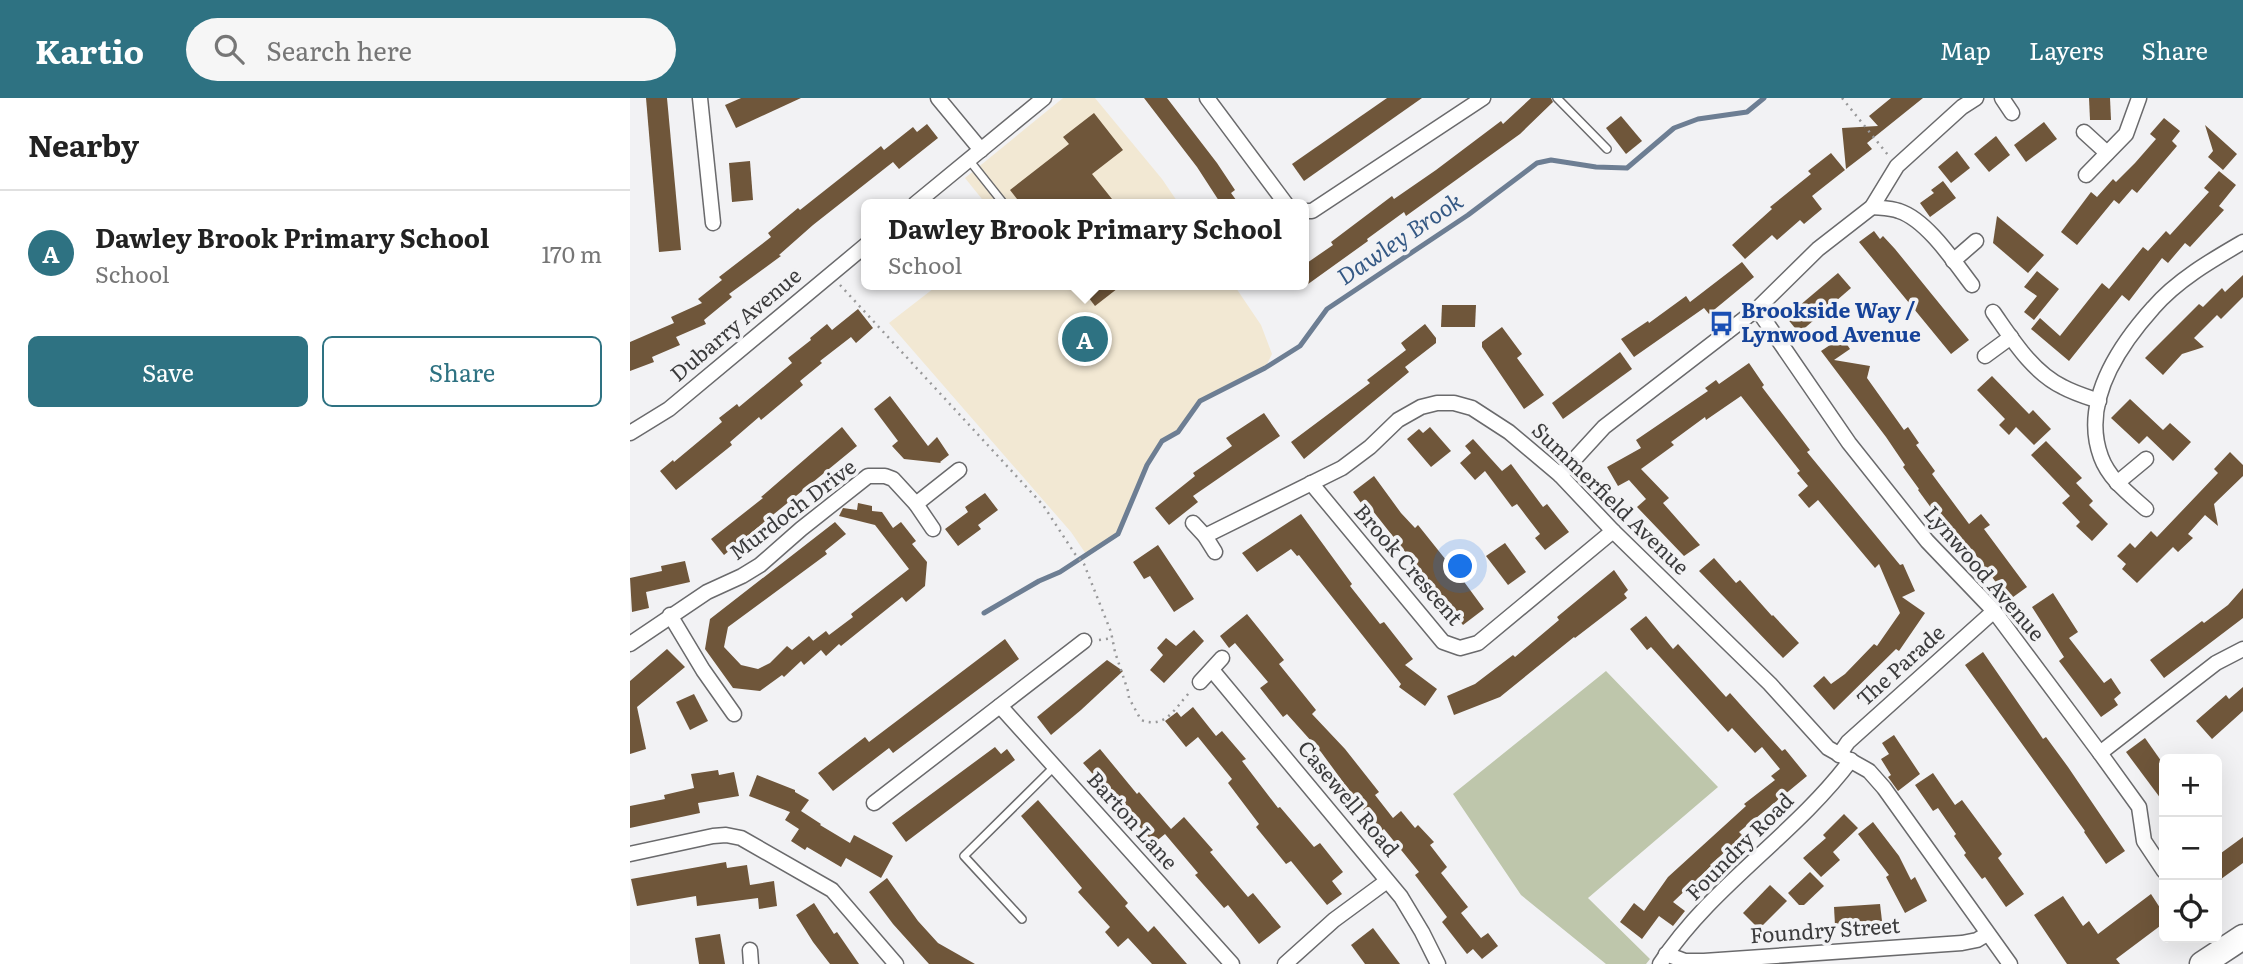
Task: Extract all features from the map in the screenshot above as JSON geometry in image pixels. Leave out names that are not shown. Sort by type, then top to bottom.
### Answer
[{"type":"street","points":[[700,98],[713,223]]},
{"type":"street","points":[[938,98],[981,150]]},
{"type":"street","points":[[921,199],[1044,98]]},
{"type":"street","points":[[1207,98],[1282,199]]},
{"type":"street","points":[[1309,211],[1483,98]]},
{"type":"street","points":[[1560,475],[1604,427],[1757,309],[1818,249],[1872,207],[1897,166],[1962,107],[1976,98]]},
{"type":"street","points":[[2002,98],[2012,113]]},
{"type":"street","points":[[2086,175],[2126,134],[2138,98]]},
{"type":"street","points":[[2084,132],[2107,153]]},
{"type":"street","points":[[1872,207],[1901,211],[1912,217],[1933,237],[1972,285]]},
{"type":"street","points":[[1953,261],[1976,241]]},
{"type":"street","points":[[2146,509],[2117,483],[2101,459],[2095,433],[2099,401],[2109,367],[2154,306],[2211,261],[2243,242]]},
{"type":"street","name":"Dubarry Avenue","points":[[630,433],[668,409],[861,249]]},
{"type":"street","name":"Lynwood Avenue","points":[[1757,309],[1849,443],[1927,541],[1994,611],[2100,754],[2138,807],[2144,841],[2159,864]]},
{"type":"street","points":[[1993,312],[2034,366],[2061,386],[2099,401]]},
{"type":"street","points":[[1985,356],[2011,337]]},
{"type":"street","name":"Summerfield Avenue","points":[[1205,536],[1342,468],[1370,447],[1398,420],[1421,407],[1454,403],[1472,408],[1509,432],[1560,475],[1613,531],[1770,684],[1828,748],[1845,758]]},
{"type":"street","points":[[2117,483],[2147,459]]},
{"type":"street","points":[[916,504],[959,470]]},
{"type":"street","name":"Murdoch Drive","points":[[630,644],[707,592],[760,565],[868,476],[893,479],[916,504],[933,529]]},
{"type":"street","name":"Brook Crescent","points":[[1311,483],[1443,642],[1460,648],[1478,643],[1613,531]]},
{"type":"street","points":[[1193,523],[1215,552]]},
{"type":"street","name":"The Parade","points":[[1845,758],[1848,742],[1994,611]]},
{"type":"street","points":[[670,615],[703,670],[734,714]]},
{"type":"street","points":[[874,803],[1084,641]]},
{"type":"street","points":[[2100,754],[2216,663],[2243,649]]},
{"type":"street","points":[[1200,682],[1223,658]]},
{"type":"street","name":"Casewell Road","points":[[1212,670],[1388,881],[1422,932],[1438,964]]},
{"type":"street","name":"Barton Lane","points":[[1000,706],[1232,964]]},
{"type":"street","points":[[1845,758],[1869,771],[1884,788],[2010,964]]},
{"type":"street","name":"Foundry Road","points":[[1663,959],[1719,895],[1804,813],[1845,758]]},
{"type":"street","points":[[630,854],[713,836],[741,838],[832,890],[896,964]]},
{"type":"street","points":[[1285,964],[1334,920],[1388,881]]},
{"type":"street","name":"Foundry Street","points":[[1663,959],[1704,961],[1962,943],[1977,940],[1987,934]]},
{"type":"lane","points":[[1557,98],[1607,149]]},
{"type":"lane","points":[[969,160],[1000,199]]},
{"type":"lane","points":[[1022,919],[964,856],[1055,766]]},
{"type":"path","points":[[1842,98],[1897,166]]},
{"type":"path","points":[[831,275],[1042,505],[1074,554],[1084,564],[1111,632],[1129,698],[1141,720],[1153,724],[1165,721],[1200,682]]},
{"type":"shaded area","points":[[1063,98],[1095,98],[1176,199],[982,199],[965,178]]},
{"type":"shaded area","points":[[932,290],[1237,290],[1261,325],[1272,354],[1265,368],[1200,401],[1178,432],[1162,441],[1147,465],[1118,534],[1086,554],[1071,532],[889,323]]},
{"type":"green space","points":[[1606,671],[1718,787],[1588,898],[1650,959],[1646,964],[1606,964],[1521,895],[1453,794]]},
{"type":"building","points":[[646,98],[667,98],[681,250],[659,252]]},
{"type":"building","points":[[741,98],[801,98],[736,128],[725,105]]},
{"type":"building","points":[[1144,98],[1167,98],[1217,163],[1235,190],[1231,193],[1235,199],[1218,199],[1197,167]]},
{"type":"building","points":[[1387,98],[1422,98],[1304,181],[1292,164]]},
{"type":"building","points":[[1531,98],[1551,98],[1553,102],[1520,134],[1406,216],[1404,212],[1309,283],[1309,262],[1333,245],[1331,242],[1392,196],[1394,199],[1436,170],[1501,121],[1503,124]]},
{"type":"building","points":[[1891,98],[1923,98],[1867,143],[1872,149],[1846,169],[1842,128],[1878,126],[1869,116]]},
{"type":"building","points":[[2089,98],[2110,98],[2111,120],[2090,120]]},
{"type":"building","points":[[1094,113],[1123,150],[1092,174],[1112,199],[1017,199],[1010,190],[1069,144],[1063,137]]},
{"type":"building","points":[[1621,116],[1642,141],[1626,154],[1606,128]]},
{"type":"building","points":[[2164,118],[2180,131],[2172,141],[2177,146],[2137,193],[2132,189],[2119,204],[2114,200],[2077,245],[2061,232],[2091,192],[2097,197],[2113,179],[2116,182],[2135,163],[2156,139],[2150,134]]},
{"type":"building","points":[[2044,122],[2057,139],[2026,162],[2014,145]]},
{"type":"building","points":[[927,124],[938,138],[899,169],[893,162],[813,225],[779,255],[781,256],[729,294],[732,297],[704,320],[706,324],[676,337],[680,345],[652,357],[654,362],[630,371],[630,342],[674,323],[671,317],[702,303],[698,299],[722,280],[719,277],[771,237],[768,233],[798,208],[800,210],[881,146],[884,150],[913,127],[917,132]]},
{"type":"building","points":[[2205,125],[2237,154],[2223,170],[2208,157],[2213,151]]},
{"type":"building","points":[[1996,136],[2010,155],[1989,172],[1974,154]]},
{"type":"building","points":[[1957,151],[1970,168],[1951,183],[1938,167]]},
{"type":"building","points":[[1831,153],[1845,170],[1812,196],[1822,209],[1804,224],[1800,220],[1777,240],[1772,235],[1745,259],[1732,245],[1772,209],[1770,207],[1811,174],[1808,171]]},
{"type":"building","points":[[750,161],[753,200],[732,202],[729,163]]},
{"type":"building","points":[[2219,171],[2236,185],[2219,206],[2224,210],[2190,247],[2185,243],[2168,263],[2162,258],[2129,301],[2122,295],[2069,361],[2031,329],[2040,318],[2060,336],[2102,283],[2109,289],[2143,247],[2148,251],[2166,231],[2170,235],[2209,192],[2204,188]]},
{"type":"building","points":[[1943,181],[1956,198],[1930,217],[1920,203],[1934,193],[1931,190]]},
{"type":"building","points":[[1997,216],[2044,255],[2028,273],[1993,243]]},
{"type":"building","points":[[1874,231],[1880,239],[1883,236],[1895,249],[1969,340],[1951,354],[1859,242]]},
{"type":"building","points":[[1742,262],[1754,277],[1709,314],[1704,308],[1634,357],[1621,339],[1648,321],[1649,323],[1686,296],[1690,302]]},
{"type":"building","points":[[2037,271],[2059,289],[2034,320],[2024,312],[2037,296],[2024,287]]},
{"type":"building","points":[[1838,273],[1851,288],[1799,333],[1786,317]]},
{"type":"building","points":[[2243,275],[2243,297],[2221,319],[2217,315],[2194,338],[2204,347],[2182,354],[2163,375],[2145,358],[2199,304],[2203,307],[2222,288],[2225,292]]},
{"type":"building","points":[[1083,290],[1116,290],[1095,306]]},
{"type":"building","points":[[1442,305],[1476,305],[1475,327],[1441,327]]},
{"type":"building","points":[[858,309],[873,328],[856,343],[851,337],[820,361],[822,363],[800,381],[803,385],[761,420],[759,417],[730,442],[732,445],[676,490],[660,471],[722,422],[719,418],[737,404],[739,407],[792,363],[788,358],[827,324],[832,330]]},
{"type":"building","points":[[1425,324],[1436,338],[1436,343],[1405,367],[1409,372],[1304,459],[1291,442],[1370,383],[1367,380],[1406,350],[1401,343]]},
{"type":"building","points":[[1502,327],[1522,354],[1517,358],[1544,395],[1524,409],[1482,347],[1482,342]]},
{"type":"building","points":[[1842,337],[1850,349],[1834,360],[1870,366],[1867,378],[1904,430],[1908,427],[1919,443],[1916,445],[1935,471],[1932,474],[1969,524],[1981,514],[1990,525],[1984,529],[2027,587],[2009,600],[1975,554],[1973,556],[1950,529],[1948,531],[1918,490],[1886,437],[1821,351]]},
{"type":"building","points":[[1620,352],[1632,369],[1563,419],[1552,403]]},
{"type":"building","points":[[1749,363],[1764,385],[1762,387],[1810,450],[1807,452],[1900,565],[1903,564],[1915,591],[1902,597],[1925,613],[1899,651],[1896,649],[1834,710],[1813,686],[1824,676],[1831,684],[1845,674],[1874,644],[1877,646],[1900,613],[1879,564],[1875,568],[1818,500],[1809,508],[1798,495],[1808,486],[1797,473],[1800,471],[1741,396],[1706,420],[1705,417],[1671,442],[1674,445],[1641,469],[1669,498],[1663,503],[1700,545],[1684,556],[1637,507],[1646,499],[1629,480],[1618,486],[1607,467],[1641,448],[1636,440],[1708,391],[1705,388],[1716,380],[1719,384]]},
{"type":"building","points":[[1992,376],[2029,414],[2033,410],[2051,429],[2034,445],[2016,427],[2009,435],[1999,425],[2005,419],[1977,390]]},
{"type":"building","points":[[890,396],[928,446],[937,437],[949,455],[941,463],[904,459],[892,446],[898,441],[874,409]]},
{"type":"building","points":[[2130,399],[2163,430],[2170,423],[2191,442],[2173,461],[2147,436],[2139,444],[2111,418]]},
{"type":"building","points":[[1264,413],[1280,436],[1193,496],[1198,502],[1169,525],[1155,508],[1195,476],[1193,473],[1232,446],[1226,438]]},
{"type":"building","points":[[842,427],[857,446],[724,555],[711,539],[763,498],[761,497]]},
{"type":"building","points":[[1430,427],[1451,451],[1431,467],[1407,439],[1419,429],[1423,433]]},
{"type":"building","points":[[1473,439],[1502,471],[1511,464],[1543,507],[1547,504],[1569,532],[1545,550],[1535,538],[1540,534],[1517,504],[1512,507],[1485,471],[1475,480],[1460,463],[1471,453],[1465,446]]},
{"type":"building","points":[[2046,441],[2082,478],[2076,483],[2093,501],[2089,505],[2108,524],[2092,541],[2076,526],[2080,522],[2062,503],[2070,496],[2031,455]]},
{"type":"building","points":[[2230,452],[2243,465],[2243,476],[2214,504],[2218,526],[2205,515],[2188,534],[2193,538],[2178,552],[2173,547],[2137,583],[2122,569],[2126,564],[2117,556],[2130,543],[2135,548],[2151,531],[2157,537],[2218,473],[2214,469]]},
{"type":"building","points":[[1374,476],[1401,513],[1415,528],[1418,525],[1451,564],[1484,609],[1463,625],[1365,501],[1361,503],[1353,492]]},
{"type":"building","points":[[985,493],[998,510],[978,525],[981,529],[958,546],[945,529],[968,512],[965,507]]},
{"type":"building","points":[[858,503],[872,506],[872,511],[882,512],[893,528],[901,522],[916,541],[912,544],[927,562],[925,586],[906,602],[902,597],[826,656],[821,650],[804,665],[801,661],[784,677],[782,675],[760,691],[733,688],[705,649],[710,619],[835,522],[846,534],[825,551],[827,554],[728,627],[724,647],[741,665],[758,669],[770,663],[787,646],[792,650],[809,636],[813,641],[826,631],[829,635],[853,617],[851,614],[909,569],[875,525],[839,516],[843,508],[857,510]]},
{"type":"building","points":[[1301,514],[1352,584],[1350,586],[1380,624],[1384,622],[1413,659],[1405,665],[1437,689],[1425,706],[1399,687],[1401,684],[1299,555],[1291,549],[1257,572],[1242,553]]},
{"type":"building","points":[[1505,543],[1526,572],[1508,585],[1486,556]]},
{"type":"building","points":[[1158,545],[1194,599],[1174,612],[1150,576],[1144,579],[1133,562]]},
{"type":"building","points":[[1714,558],[1736,583],[1740,580],[1799,643],[1783,658],[1699,571]]},
{"type":"building","points":[[685,561],[690,582],[646,592],[649,608],[632,612],[630,578],[662,571],[661,566]]},
{"type":"building","points":[[1614,570],[1628,590],[1624,594],[1627,598],[1500,697],[1454,715],[1447,696],[1475,684],[1513,655],[1515,657],[1559,620],[1557,617]]},
{"type":"building","points":[[2243,588],[2243,618],[2164,678],[2150,660],[2228,605]]},
{"type":"building","points":[[2053,593],[2078,632],[2069,638],[2104,683],[2111,678],[2121,693],[2114,699],[2118,705],[2101,717],[2059,661],[2064,657],[2032,607]]},
{"type":"building","points":[[1247,614],[1284,660],[1279,664],[1316,710],[1312,714],[1345,749],[1379,792],[1375,795],[1393,818],[1401,811],[1415,828],[1418,825],[1434,842],[1430,845],[1447,867],[1441,873],[1468,907],[1461,913],[1481,938],[1488,933],[1498,946],[1482,959],[1473,949],[1467,954],[1442,922],[1447,917],[1415,875],[1419,872],[1384,829],[1380,832],[1321,752],[1287,714],[1283,717],[1260,688],[1268,682],[1235,643],[1229,648],[1220,636]]},
{"type":"building","points":[[1646,616],[1673,649],[1678,644],[1726,697],[1730,693],[1782,751],[1785,749],[1807,776],[1739,832],[1743,836],[1673,902],[1685,911],[1673,926],[1659,916],[1642,939],[1620,922],[1634,903],[1644,911],[1668,877],[1746,806],[1744,804],[1775,780],[1771,776],[1780,769],[1762,747],[1755,753],[1732,728],[1728,732],[1651,647],[1647,650],[1630,629]]},
{"type":"building","points":[[1194,630],[1204,641],[1164,683],[1150,670],[1163,655],[1157,648],[1166,638],[1176,646]]},
{"type":"building","points":[[1005,639],[1019,659],[893,753],[889,748],[833,791],[818,773],[865,737],[869,742]]},
{"type":"building","points":[[667,649],[685,667],[637,707],[646,749],[630,754],[630,681]]},
{"type":"building","points":[[1983,652],[2043,739],[2046,737],[2068,767],[2125,851],[2106,864],[1965,665]]},
{"type":"building","points":[[1107,660],[1123,671],[1051,735],[1037,717]]},
{"type":"building","points":[[2243,687],[2243,711],[2212,739],[2196,721],[2226,695],[2229,699]]},
{"type":"building","points":[[694,694],[708,721],[690,730],[676,702]]},
{"type":"building","points":[[1193,707],[1216,736],[1222,731],[1246,759],[1242,761],[1278,808],[1280,807],[1314,847],[1320,843],[1343,872],[1332,881],[1342,894],[1327,905],[1291,861],[1286,864],[1256,827],[1259,824],[1228,783],[1232,779],[1198,737],[1186,747],[1165,721],[1177,712],[1181,717]]},
{"type":"building","points":[[1894,735],[1920,774],[1898,791],[1888,777],[1891,775],[1881,759],[1889,754],[1882,743]]},
{"type":"building","points":[[2145,738],[2159,758],[2159,796],[2126,752]]},
{"type":"building","points":[[995,747],[1001,754],[1007,749],[1015,760],[906,842],[892,823]]},
{"type":"building","points":[[1100,749],[1137,794],[1139,792],[1171,829],[1184,817],[1248,897],[1253,893],[1281,927],[1259,944],[1228,905],[1224,908],[1195,875],[1198,873],[1165,834],[1154,843],[1083,763]]},
{"type":"building","points":[[718,770],[719,775],[734,772],[739,796],[698,803],[700,813],[630,828],[630,806],[665,799],[664,795],[694,788],[691,774]]},
{"type":"building","points":[[1933,773],[1955,805],[1962,800],[2002,854],[1998,858],[2024,894],[2006,907],[1985,877],[1982,879],[1964,855],[1966,853],[1954,836],[1956,834],[1938,808],[1933,811],[1915,785]]},
{"type":"building","points":[[757,775],[795,790],[809,800],[801,811],[850,843],[854,835],[893,856],[881,878],[846,858],[841,867],[791,841],[799,829],[785,820],[790,812],[749,796]]},
{"type":"building","points":[[1038,800],[1128,903],[1125,906],[1148,932],[1154,926],[1187,964],[1152,964],[1128,938],[1118,947],[1105,932],[1110,927],[1078,892],[1082,888],[1021,816]]},
{"type":"building","points":[[1844,814],[1858,828],[1833,852],[1840,860],[1821,877],[1803,858],[1826,838],[1823,835]]},
{"type":"building","points":[[1873,822],[1899,856],[1911,880],[1915,877],[1927,901],[1905,913],[1886,877],[1889,875],[1858,834]]},
{"type":"building","points":[[2243,837],[2243,863],[2222,878],[2222,852]]},
{"type":"building","points":[[726,862],[727,868],[747,865],[750,885],[774,881],[777,906],[759,909],[758,898],[697,906],[696,896],[637,906],[631,879]]},
{"type":"building","points":[[1810,872],[1824,886],[1804,905],[1799,905],[1788,893]]},
{"type":"building","points":[[887,878],[918,921],[938,943],[975,964],[929,964],[869,892]]},
{"type":"building","points":[[1770,885],[1787,901],[1759,929],[1743,913]]},
{"type":"building","points":[[2151,894],[2159,906],[2159,927],[2116,959],[2120,964],[2067,964],[2034,915],[2063,896],[2083,926],[2089,921],[2098,934]]},
{"type":"building","points":[[814,903],[834,934],[837,932],[859,964],[830,964],[813,942],[796,915]]},
{"type":"building","points":[[1880,904],[1882,921],[1835,925],[1834,907]]},
{"type":"building","points":[[1373,928],[1400,964],[1365,964],[1351,945]]},
{"type":"building","points":[[720,934],[725,964],[699,964],[695,938]]},
{"type":"waterway","name":"Dawley Brook","points":[[984,613],[1060,572],[1118,534],[1147,465],[1162,441],[1178,432],[1200,401],[1265,368],[1300,346],[1327,309],[1468,215],[1537,163],[1551,160],[1596,167],[1627,168],[1674,128],[1698,119],[1747,112],[1764,98]]},
{"type":"place","name":"Brookside Way / Lynwood Avenue","points":[[1721,323]]},
{"type":"place","name":"Dawley Brook Primary School","points":[[1085,339]]}]
